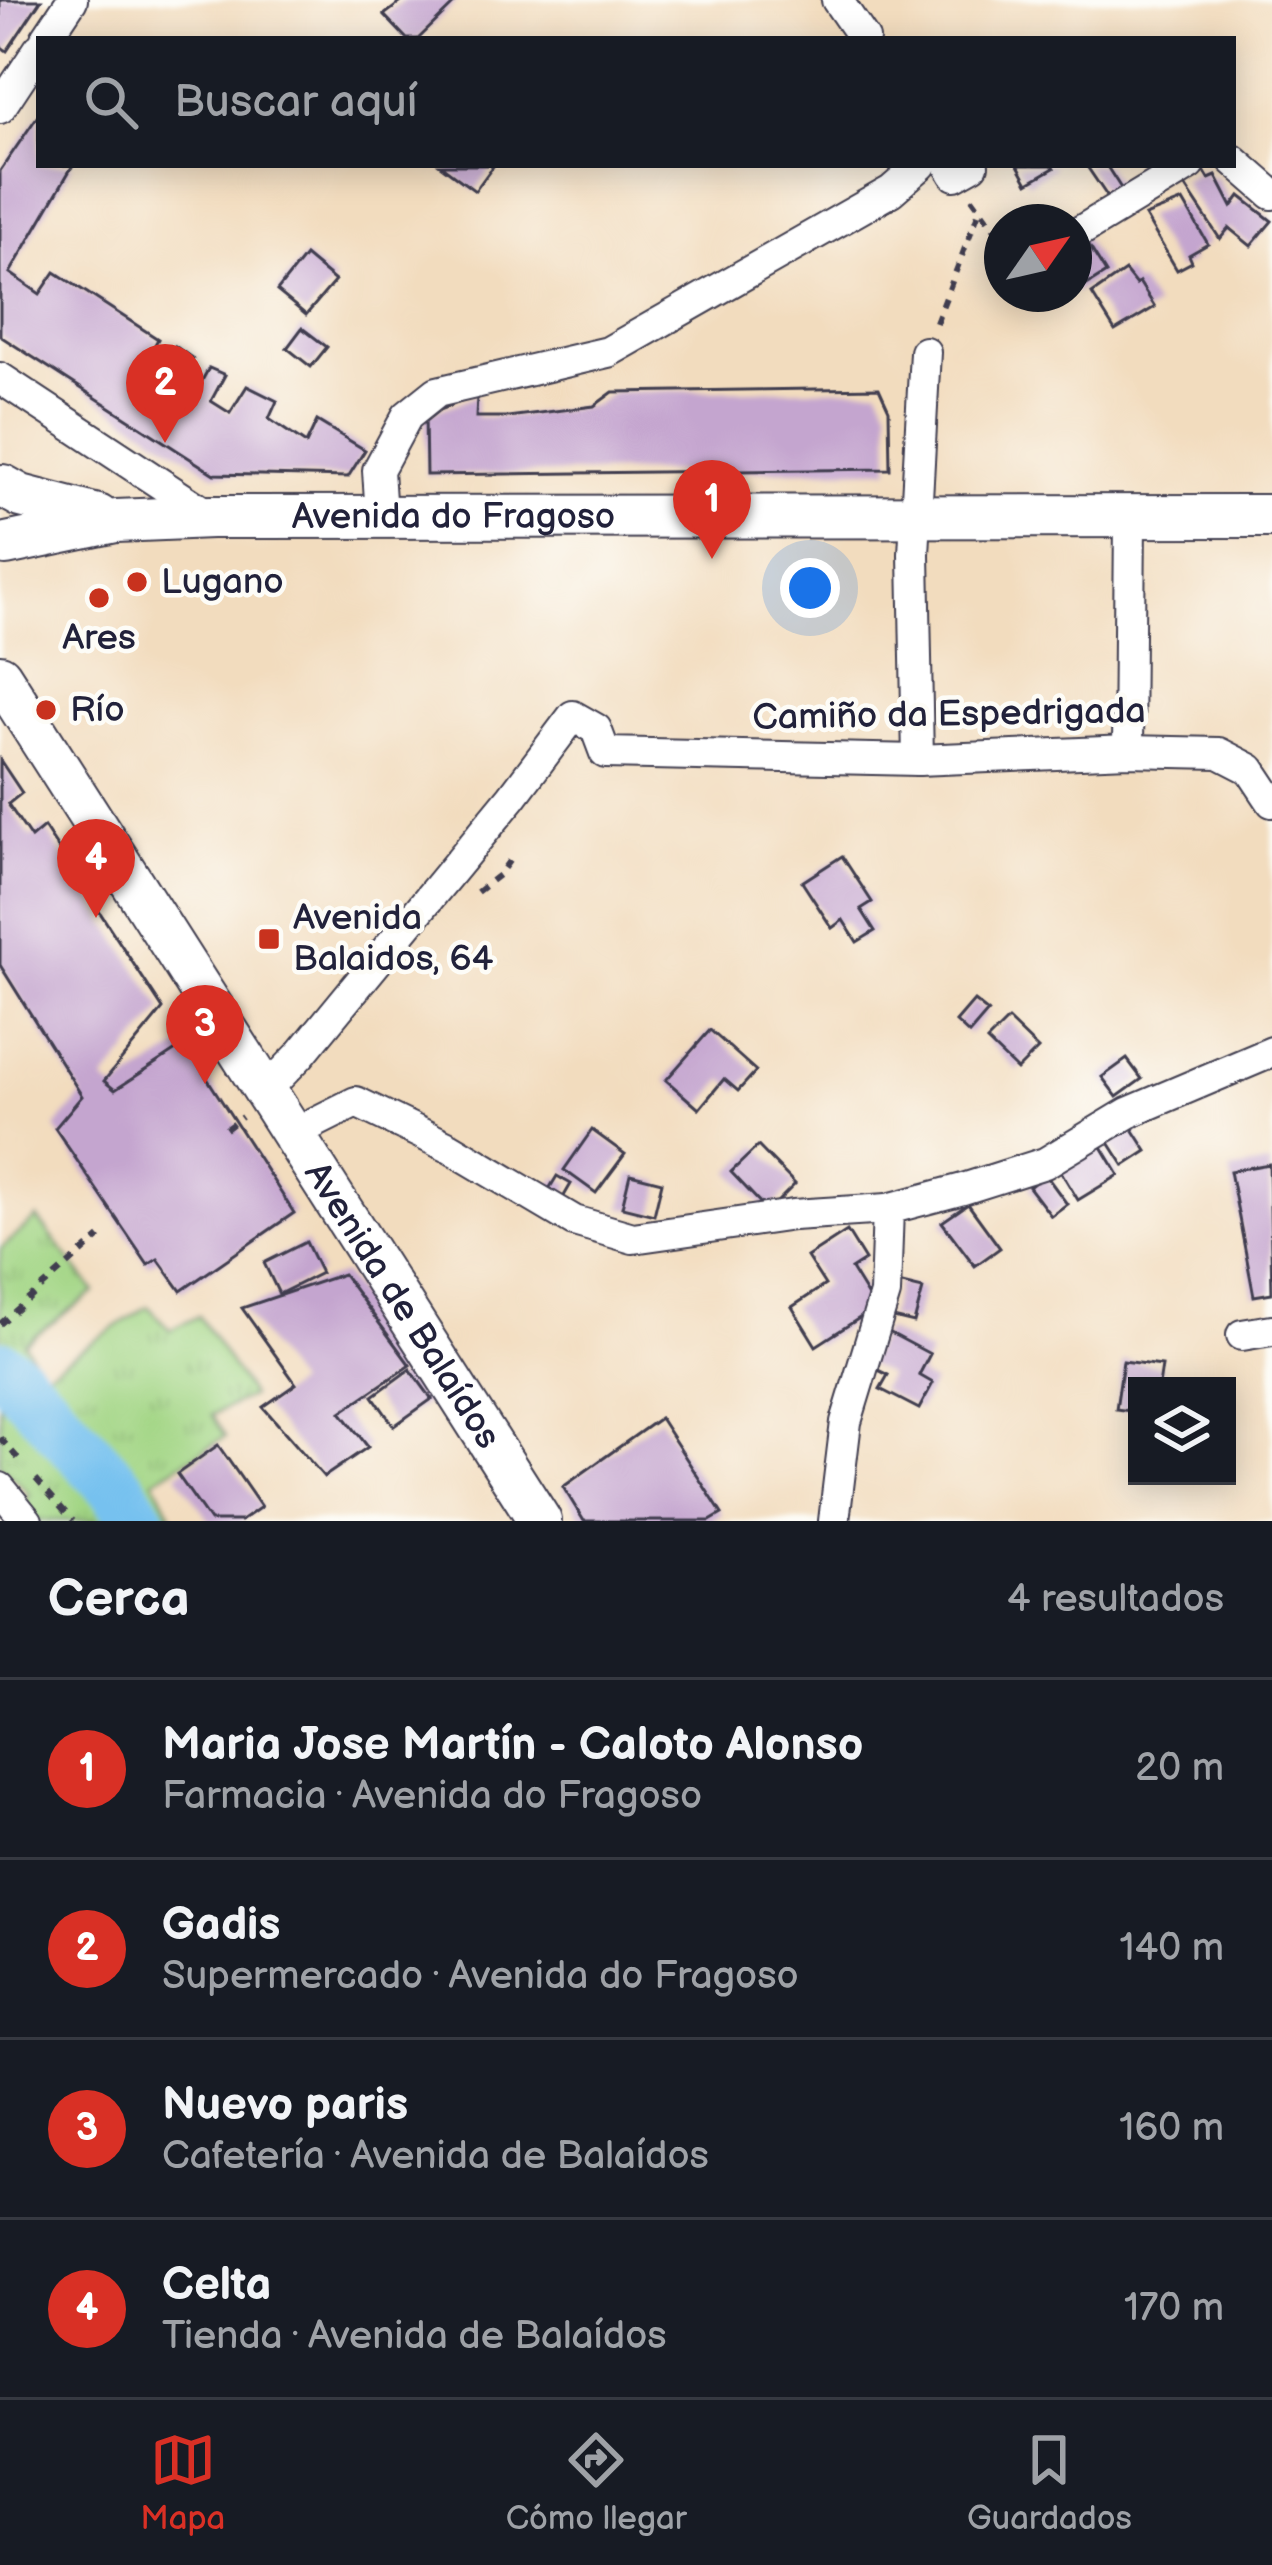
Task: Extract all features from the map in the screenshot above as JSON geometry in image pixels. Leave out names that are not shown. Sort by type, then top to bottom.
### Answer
[{"type":"main road","points":[[1,483],[41,502],[116,521]]},
{"type":"main road","points":[[1,483],[9,504],[3,550],[116,521]]},
{"type":"main road","name":"Avenida do Fragoso","points":[[116,521],[381,516],[1272,516]]},
{"type":"main road","name":"Avenida de Balaídos","points":[[0,676],[540,1521]]},
{"type":"street","points":[[48,36],[72,0]]},
{"type":"street","points":[[838,0],[862,36]]},
{"type":"street","points":[[0,108],[36,54]]},
{"type":"street","points":[[1236,163],[1272,194]]},
{"type":"street","points":[[381,516],[378,470],[407,416],[436,392],[608,352],[891,191],[918,168]]},
{"type":"street","points":[[1092,224],[1185,168]]},
{"type":"street","points":[[918,760],[915,516],[925,352]]},
{"type":"street","points":[[0,378],[211,517]]},
{"type":"street","points":[[1128,751],[1130,518]]},
{"type":"street","name":"Camiño da Espedrigada","points":[[266,1090],[301,1055],[573,716],[596,729],[604,753],[918,760],[1128,751],[1219,753],[1250,769],[1272,802]]},
{"type":"street","points":[[294,1133],[356,1102],[449,1147],[574,1221],[632,1238],[794,1215],[888,1209],[1045,1162],[1088,1141],[1128,1113],[1271,1057]]},
{"type":"street","points":[[834,1521],[846,1422],[885,1294],[888,1209]]},
{"type":"street","points":[[0,1488],[27,1521]]},
{"type":"path","points":[[925,352],[980,209],[984,214]]},
{"type":"path","points":[[1,1321],[100,1237]]},
{"type":"green space","points":[[37,1218],[95,1292],[24,1343],[43,1374],[148,1306],[170,1330],[199,1316],[251,1396],[212,1415],[225,1437],[154,1480],[174,1521],[9,1521],[30,1495],[0,1464],[0,1249]]},
{"type":"building","points":[[0,0],[41,0],[7,51],[0,46]]},
{"type":"building","points":[[404,0],[458,0],[421,36],[404,36],[384,15]]},
{"type":"building","points":[[36,118],[36,168],[71,168],[10,273],[40,294],[55,272],[158,339],[145,363],[161,372],[175,346],[193,359],[178,382],[195,393],[209,368],[225,375],[211,401],[230,413],[247,386],[277,401],[269,419],[306,444],[317,421],[365,450],[348,477],[214,474],[0,336],[0,171]]},
{"type":"building","points":[[444,168],[492,168],[475,191]]},
{"type":"building","points":[[1020,168],[1054,168],[1028,183]]},
{"type":"building","points":[[1088,168],[1108,168],[1124,193],[1111,202]]},
{"type":"building","points":[[1203,169],[1209,179],[1216,176],[1232,207],[1240,196],[1272,221],[1251,246],[1229,228],[1220,239],[1182,181]]},
{"type":"building","points":[[1183,201],[1208,244],[1189,255],[1192,262],[1177,270],[1145,216]]},
{"type":"building","points":[[1092,250],[1106,273],[1092,282]]},
{"type":"building","points":[[305,256],[335,281],[306,315],[277,291]]},
{"type":"building","points":[[1125,271],[1136,285],[1139,282],[1155,307],[1115,331],[1092,294]]},
{"type":"building","points":[[302,328],[327,347],[311,367],[287,348]]},
{"type":"building","points":[[879,388],[889,410],[890,469],[426,475],[425,415],[477,396],[476,417],[508,417],[594,406],[613,392]]},
{"type":"building","points":[[0,760],[22,793],[8,804],[31,838],[44,827],[163,1009],[104,1081],[115,1090],[185,1044],[294,1213],[181,1291],[158,1259],[148,1265],[55,1128],[82,1096],[0,965]]},
{"type":"building","points":[[842,856],[872,902],[861,909],[875,931],[857,942],[843,920],[832,928],[802,882]]},
{"type":"building","points":[[974,1001],[988,1012],[969,1034],[956,1022]]},
{"type":"building","points":[[1008,1020],[1038,1049],[1017,1070],[987,1041]]},
{"type":"building","points":[[710,1030],[756,1071],[738,1091],[724,1079],[699,1109],[666,1080]]},
{"type":"building","points":[[1127,1059],[1142,1079],[1117,1097],[1102,1077]]},
{"type":"building","points":[[1131,1126],[1147,1151],[1124,1166],[1108,1141]]},
{"type":"building","points":[[592,1130],[625,1154],[596,1193],[564,1170]]},
{"type":"building","points":[[1101,1145],[1119,1175],[1078,1200],[1060,1170]]},
{"type":"building","points":[[758,1146],[795,1184],[768,1211],[731,1172]]},
{"type":"building","points":[[1269,1164],[1272,1293],[1254,1296],[1230,1171]]},
{"type":"building","points":[[630,1174],[662,1182],[654,1215],[622,1207]]},
{"type":"building","points":[[1045,1174],[1067,1204],[1051,1216],[1029,1187]]},
{"type":"building","points":[[557,1176],[571,1184],[560,1203],[546,1194]]},
{"type":"building","points":[[968,1204],[1000,1248],[975,1266],[942,1222]]},
{"type":"building","points":[[847,1231],[865,1260],[851,1269],[875,1308],[816,1346],[792,1307],[825,1285],[807,1257]]},
{"type":"building","points":[[306,1242],[321,1273],[279,1294],[264,1263]]},
{"type":"building","points":[[343,1274],[410,1365],[341,1412],[368,1447],[324,1477],[263,1407],[296,1384],[242,1308]]},
{"type":"building","points":[[898,1283],[923,1289],[914,1323],[889,1317]]},
{"type":"building","points":[[885,1330],[930,1354],[919,1375],[933,1383],[919,1409],[880,1389],[888,1375],[866,1364]]},
{"type":"building","points":[[1123,1361],[1162,1366],[1160,1377],[1128,1377],[1128,1411],[1116,1409]]},
{"type":"building","points":[[410,1369],[432,1399],[394,1426],[373,1396]]},
{"type":"building","points":[[660,1418],[722,1514],[710,1521],[584,1521],[563,1487]]},
{"type":"building","points":[[218,1445],[261,1507],[241,1521],[210,1521],[177,1474]]},
{"type":"waterway","points":[[0,1368],[16,1379],[119,1490],[138,1521]]},
{"type":"place","name":"Gadis","points":[[165,443]]},
{"type":"place","name":"Maria Jose Martín - Caloto Alonso","points":[[712,559]]},
{"type":"place","name":"Lugano","points":[[137,582]]},
{"type":"place","name":"Ares","points":[[99,598]]},
{"type":"place","name":"Río","points":[[46,710]]},
{"type":"place","name":"Celta","points":[[96,918]]},
{"type":"place","name":"Avenida Balaidos, 64","points":[[269,939]]},
{"type":"place","name":"Nuevo paris","points":[[205,1084]]}]
